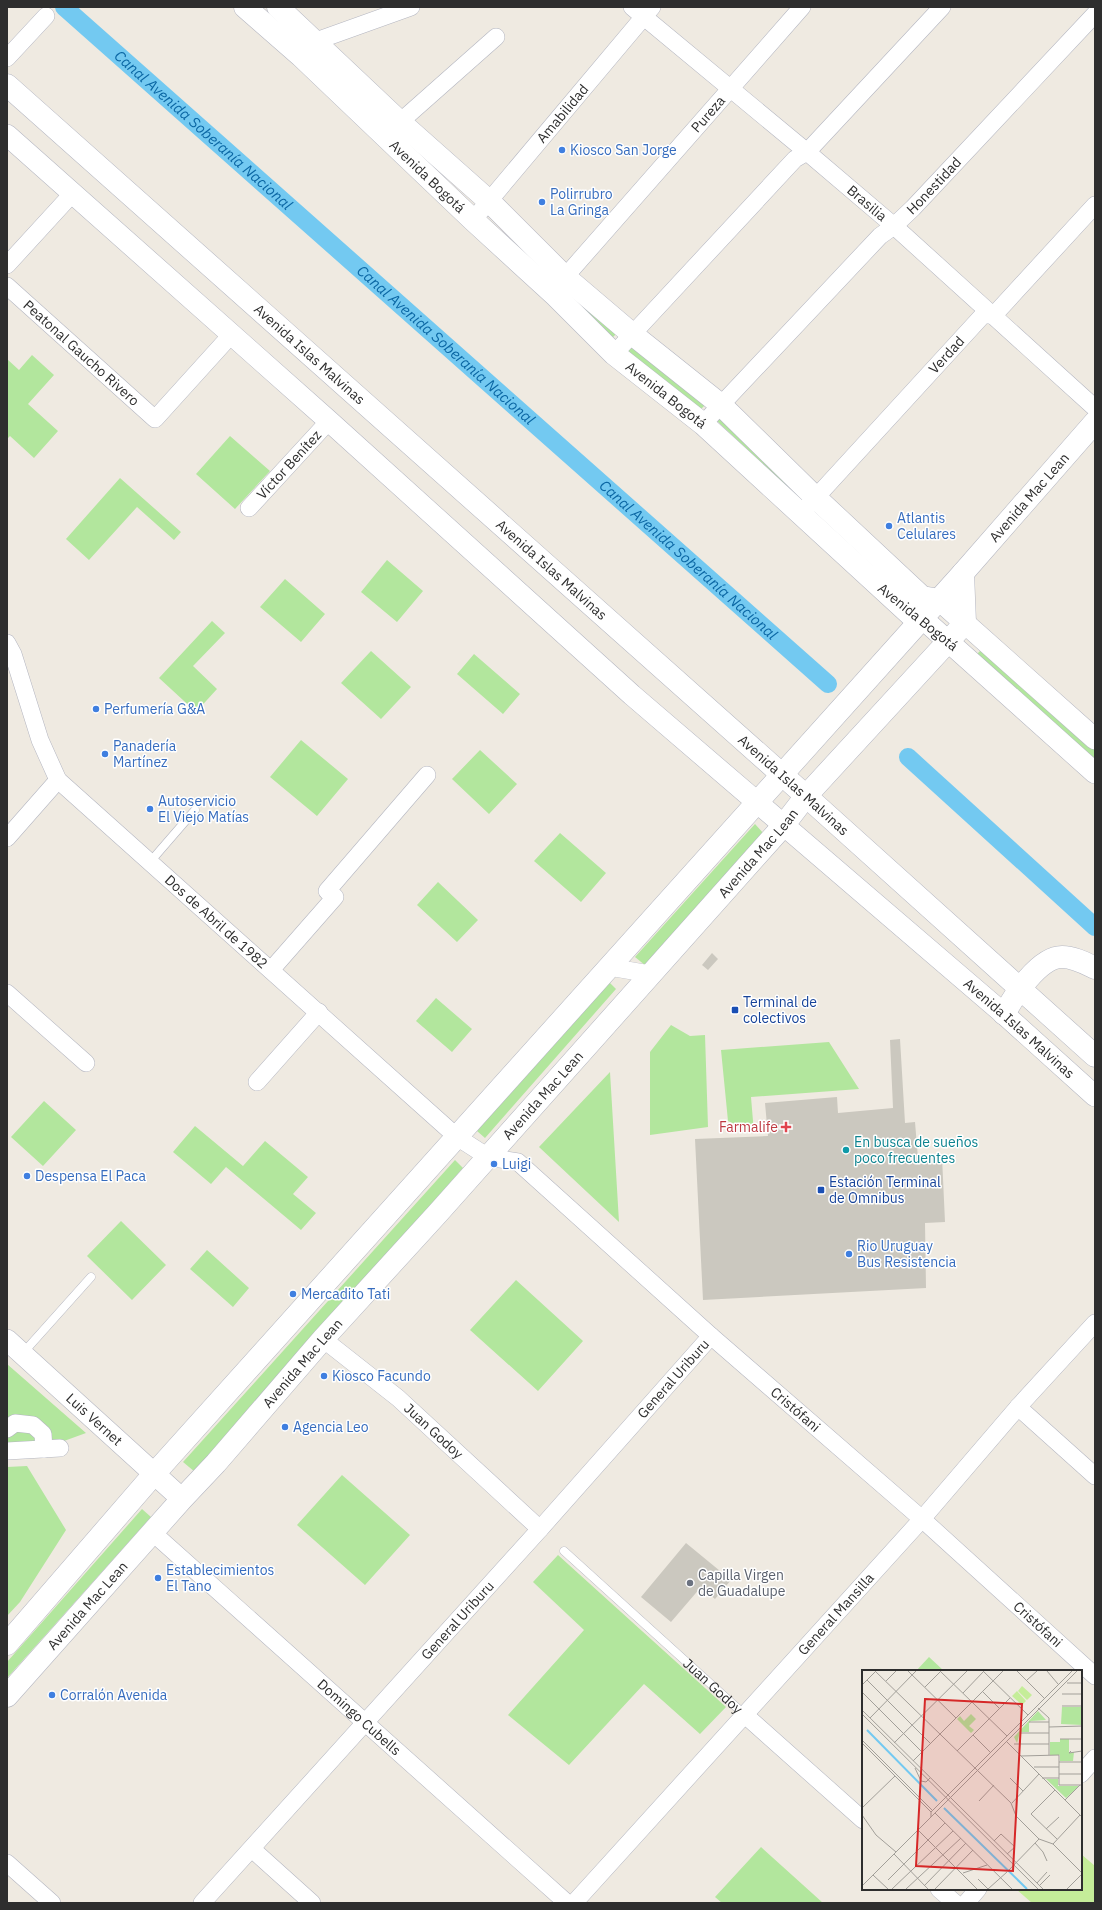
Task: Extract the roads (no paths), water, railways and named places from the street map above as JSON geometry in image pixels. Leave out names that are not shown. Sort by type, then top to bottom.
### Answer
[{"type":"main road","name":"Avenida Bogotá","points":[[245,7],[308,49],[400,122],[489,201],[565,276],[632,334],[721,405],[816,498],[922,597],[939,600]]},
{"type":"main road","name":"Avenida Bogotá","points":[[278,7],[308,49],[473,220],[556,296],[614,354],[703,424],[913,617],[922,618]]},
{"type":"main road","name":"Avenida Islas Malvinas","points":[[7,85],[782,774],[1095,1056]]},
{"type":"main road","name":"Avenida Mac Lean","points":[[7,1644],[154,1474],[939,600],[1095,422]]},
{"type":"main road","points":[[963,573],[966,623]]},
{"type":"main road","name":"Avenida Mac Lean","points":[[7,1696],[152,1532],[216,1463],[323,1339],[488,1157],[783,826],[806,796],[966,623]]},
{"type":"main road","points":[[1004,1014],[1019,988],[1044,964],[1062,957],[1080,961],[1095,968]]},
{"type":"street","points":[[308,49],[411,7]]},
{"type":"street","name":"Pureza","points":[[556,296],[565,276],[802,7]]},
{"type":"street","points":[[614,354],[795,159],[807,152],[942,7]]},
{"type":"street","name":"Brasilia","points":[[643,11],[730,88],[894,226],[1095,408]]},
{"type":"street","name":"Amabilidad","points":[[473,220],[643,11]]},
{"type":"street","name":"Honestidad","points":[[703,424],[880,236],[894,226],[1095,14]]},
{"type":"street","points":[[7,58],[46,16]]},
{"type":"street","points":[[400,122],[496,37]]},
{"type":"street","name":"Avenida Islas Malvinas","points":[[7,135],[329,421],[632,695],[1004,1014],[1095,1096]]},
{"type":"street","points":[[7,265],[72,194]]},
{"type":"street","name":"Verdad","points":[[800,514],[983,314],[994,315],[1095,205]]},
{"type":"street","name":"Peatonal Gaucho Rivero","points":[[7,286],[155,419],[231,335]]},
{"type":"street","name":"Víctor Benítez","points":[[249,508],[329,421]]},
{"type":"street","name":"Avenida Bogotá","points":[[939,600],[1095,739]]},
{"type":"street","name":"Avenida Bogotá","points":[[922,618],[1095,773]]},
{"type":"street","name":"Dos de Abril de 1982","points":[[7,643],[13,654],[40,740],[58,780],[457,1137],[488,1157]]},
{"type":"street","points":[[271,970],[335,897],[327,890],[427,775]]},
{"type":"street","points":[[7,838],[58,780]]},
{"type":"street","points":[[609,967],[650,974]]},
{"type":"street","points":[[7,993],[86,1063]]},
{"type":"street","points":[[257,1082],[319,1012]]},
{"type":"street","name":"Cristófani","points":[[488,1157],[518,1162],[711,1336],[922,1519],[1095,1676]]},
{"type":"street","name":"General Mansilla","points":[[574,1903],[922,1519],[1018,1407],[1095,1322]]},
{"type":"street","name":"General Uriburu","points":[[202,1903],[540,1529],[711,1336]]},
{"type":"street","name":"Juan Godoy","points":[[323,1339],[398,1398],[540,1529]]},
{"type":"street","name":"Luis Vernet","points":[[7,1340],[182,1499]]},
{"type":"street","points":[[1018,1407],[1095,1476]]},
{"type":"street","points":[[7,1429],[15,1423],[33,1425],[43,1434],[52,1449],[7,1452]]},
{"type":"street","name":"Domingo Cubells","points":[[152,1532],[567,1903]]},
{"type":"street","name":"Juan Godoy","points":[[745,1715],[862,1819]]},
{"type":"street","points":[[1082,1773],[1095,1758]]},
{"type":"street","points":[[252,1849],[312,1903]]},
{"type":"street","points":[[7,1863],[52,1903]]},
{"type":"street","points":[[940,1890],[955,1903]]},
{"type":"street","points":[[966,1903],[977,1890]]},
{"type":"lane","points":[[150,862],[195,810]]},
{"type":"lane","points":[[23,1354],[91,1277]]},
{"type":"lane","name":"Juan Godoy","points":[[564,1551],[745,1715]]},
{"type":"waterway","name":"Canal Avenida Soberanía Nacional","points":[[64,7],[828,684]]},
{"type":"waterway","name":"Canal Avenida Soberanía Nacional","points":[[908,757],[1095,927]]},
{"type":"place","name":"Kiosco San Jorge","points":[[562,150]]},
{"type":"place","name":"Polirrubro La Gringa","points":[[542,202]]},
{"type":"place","name":"Atlantis Celulares","points":[[889,526]]},
{"type":"place","name":"Perfumería G&A","points":[[96,709]]},
{"type":"place","name":"Panadería Martínez","points":[[105,754]]},
{"type":"place","name":"Autoservicio El Viejo Matías","points":[[150,809]]},
{"type":"place","name":"Terminal de colectivos","points":[[735,1010]]},
{"type":"place","name":"Farmalife","points":[[786,1127]]},
{"type":"place","name":"En busca de sueños poco frecuentes","points":[[846,1150]]},
{"type":"place","name":"Luigi","points":[[494,1164]]},
{"type":"place","name":"Despensa El Paca","points":[[27,1176]]},
{"type":"place","name":"Estación Terminal de Omnibus","points":[[821,1190]]},
{"type":"place","name":"Rio Uruguay Bus Resistencia","points":[[849,1254]]},
{"type":"place","name":"Mercadito Tati","points":[[293,1294]]},
{"type":"place","name":"Kiosco Facundo","points":[[324,1376]]},
{"type":"place","name":"Agencia Leo","points":[[285,1427]]},
{"type":"place","name":"Establecimientos El Tano","points":[[158,1578]]},
{"type":"place","name":"Capilla Virgen de Guadalupe","points":[[690,1583]]},
{"type":"place","name":"Corralón Avenida","points":[[52,1695]]}]
